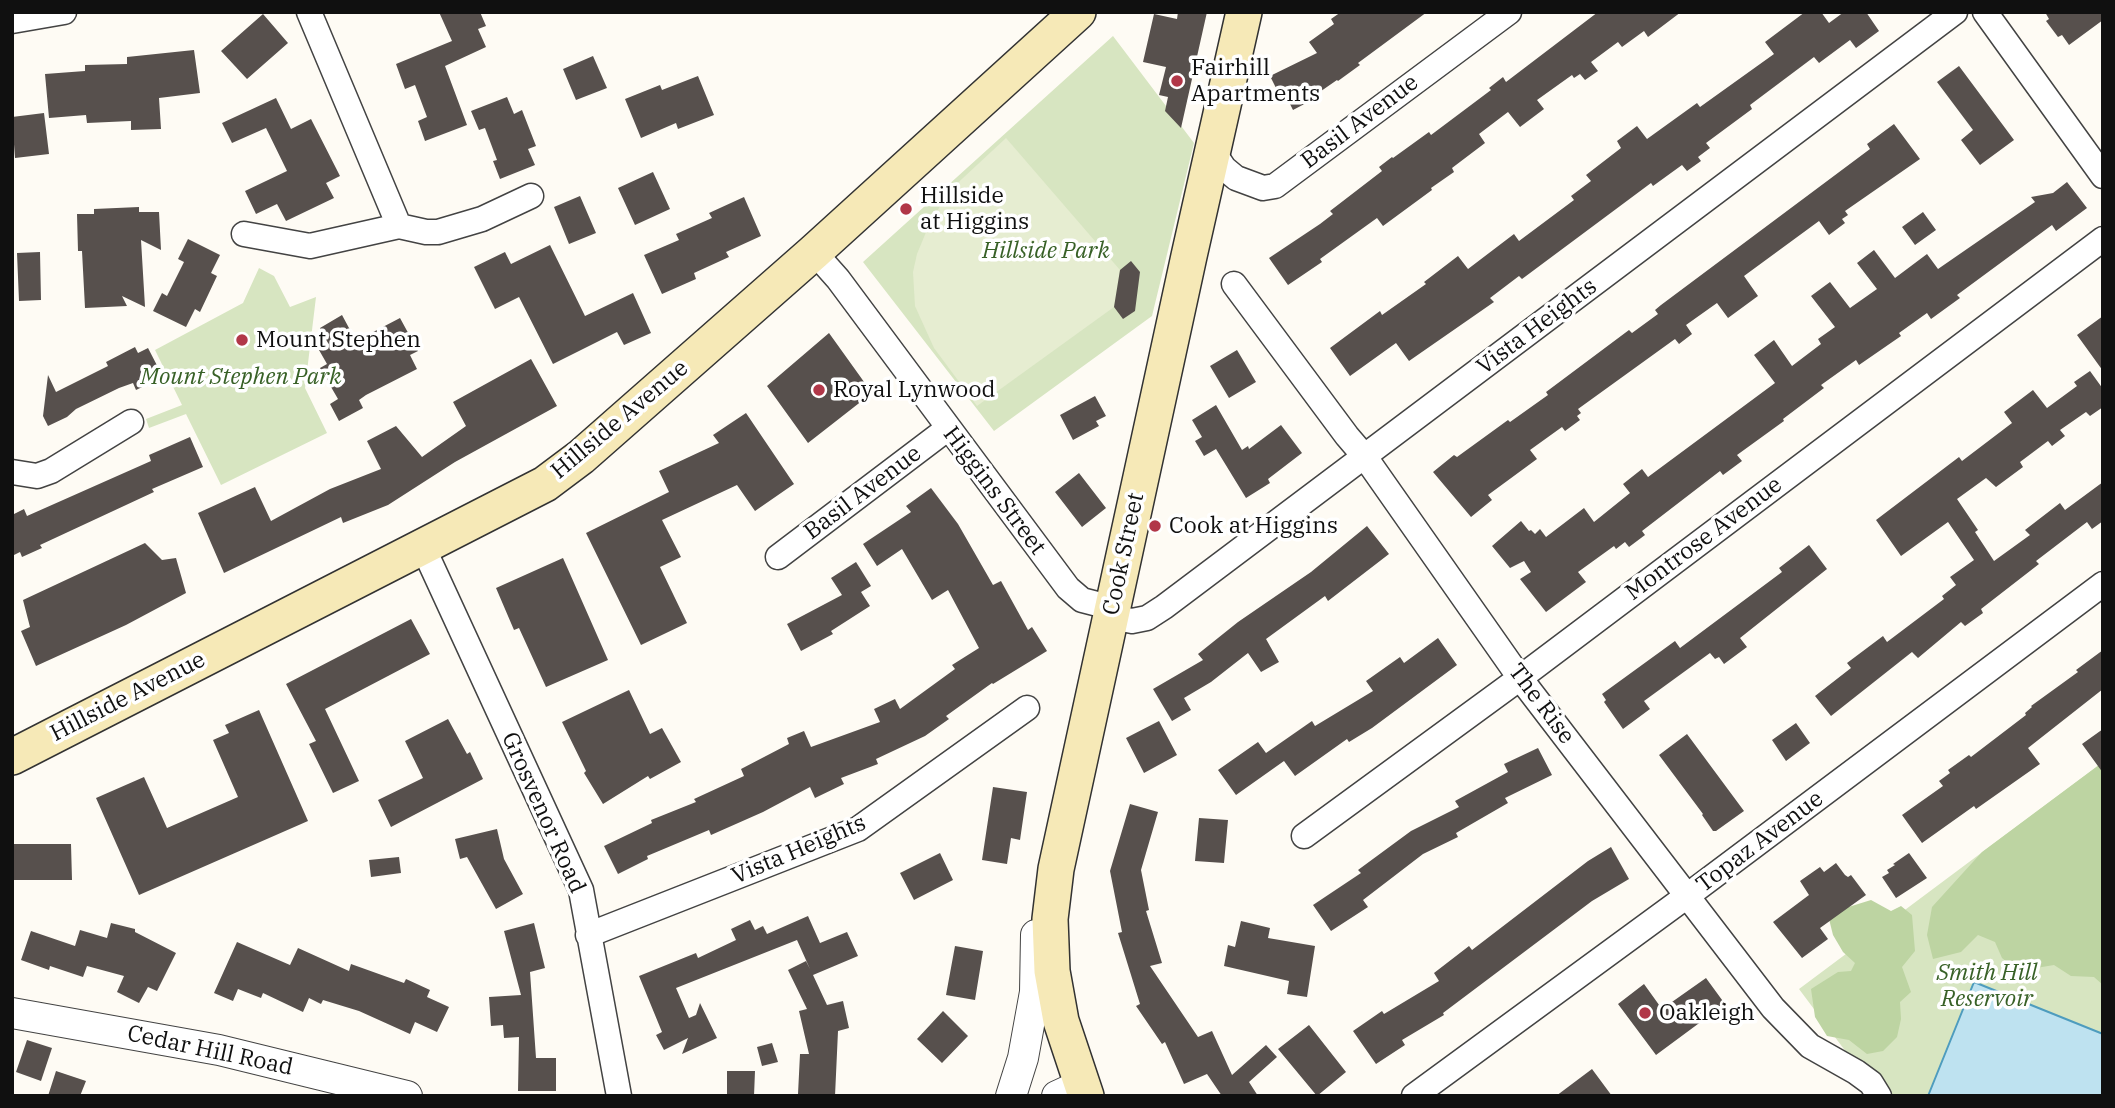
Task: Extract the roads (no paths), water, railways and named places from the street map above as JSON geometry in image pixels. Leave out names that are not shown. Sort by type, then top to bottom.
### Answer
[{"type":"main road","name":"Hillside Avenue","points":[[12,757],[545,484],[581,457],[814,252],[1078,12]]},
{"type":"main road","name":"Cook Street","points":[[1075,1092],[1052,971],[1050,919],[1056,869],[1244,12]]},
{"type":"street","points":[[12,22],[64,12]]},
{"type":"street","points":[[309,12],[399,226]]},
{"type":"street","name":"Basil Avenue","points":[[1212,150],[1224,168],[1236,178],[1263,188],[1275,186],[1509,12]]},
{"type":"street","name":"Vista Heights","points":[[1112,613],[1132,621],[1147,618],[1955,12]]},
{"type":"street","points":[[1984,12],[2103,176]]},
{"type":"street","points":[[244,234],[310,246],[399,226],[438,232],[482,219],[531,196]]},
{"type":"street","name":"Montrose Avenue","points":[[1304,836],[1520,678],[2103,239]]},
{"type":"street","name":"Higgins Street","points":[[814,252],[838,279],[947,429],[1068,588],[1082,600],[1112,613]]},
{"type":"street","name":"The Rise","points":[[1234,284],[1365,457],[1520,678],[1773,1008],[1810,1046],[1871,1083],[1879,1096]]},
{"type":"street","points":[[12,472],[37,476],[51,471],[131,422]]},
{"type":"street","name":"Basil Avenue","points":[[778,557],[947,429]]},
{"type":"street","name":"Grosvenor Road","points":[[422,545],[581,890],[619,1096]]},
{"type":"street","name":"Topaz Avenue","points":[[1414,1096],[1687,896],[2103,584]]},
{"type":"street","name":"Vista Heights","points":[[589,935],[858,829],[1027,708]]},
{"type":"street","points":[[1011,1096],[1023,1058],[1035,992],[1036,891],[1056,869]]},
{"type":"street","name":"Cedar Hill Road","points":[[12,1013],[219,1050],[407,1096]]},
{"type":"water","name":"Smith Hill Reservoir","points":[[1974,982],[2103,1034],[2103,1096],[1928,1096]]},
{"type":"place","name":"Fairhill Apartments","points":[[1177,81]]},
{"type":"place","name":"Hillside at Higgins","points":[[906,209]]},
{"type":"place","name":"Mount Stephen","points":[[242,340]]},
{"type":"place","name":"Royal Lynwood","points":[[819,390]]},
{"type":"place","name":"Cook at Higgins","points":[[1155,526]]},
{"type":"place","name":"Oakleigh","points":[[1645,1013]]},
{"type":"park label","name":"Hillside Park","points":[[1046,251]]},
{"type":"park label","name":"Mount Stephen Park","points":[[241,377]]}]
